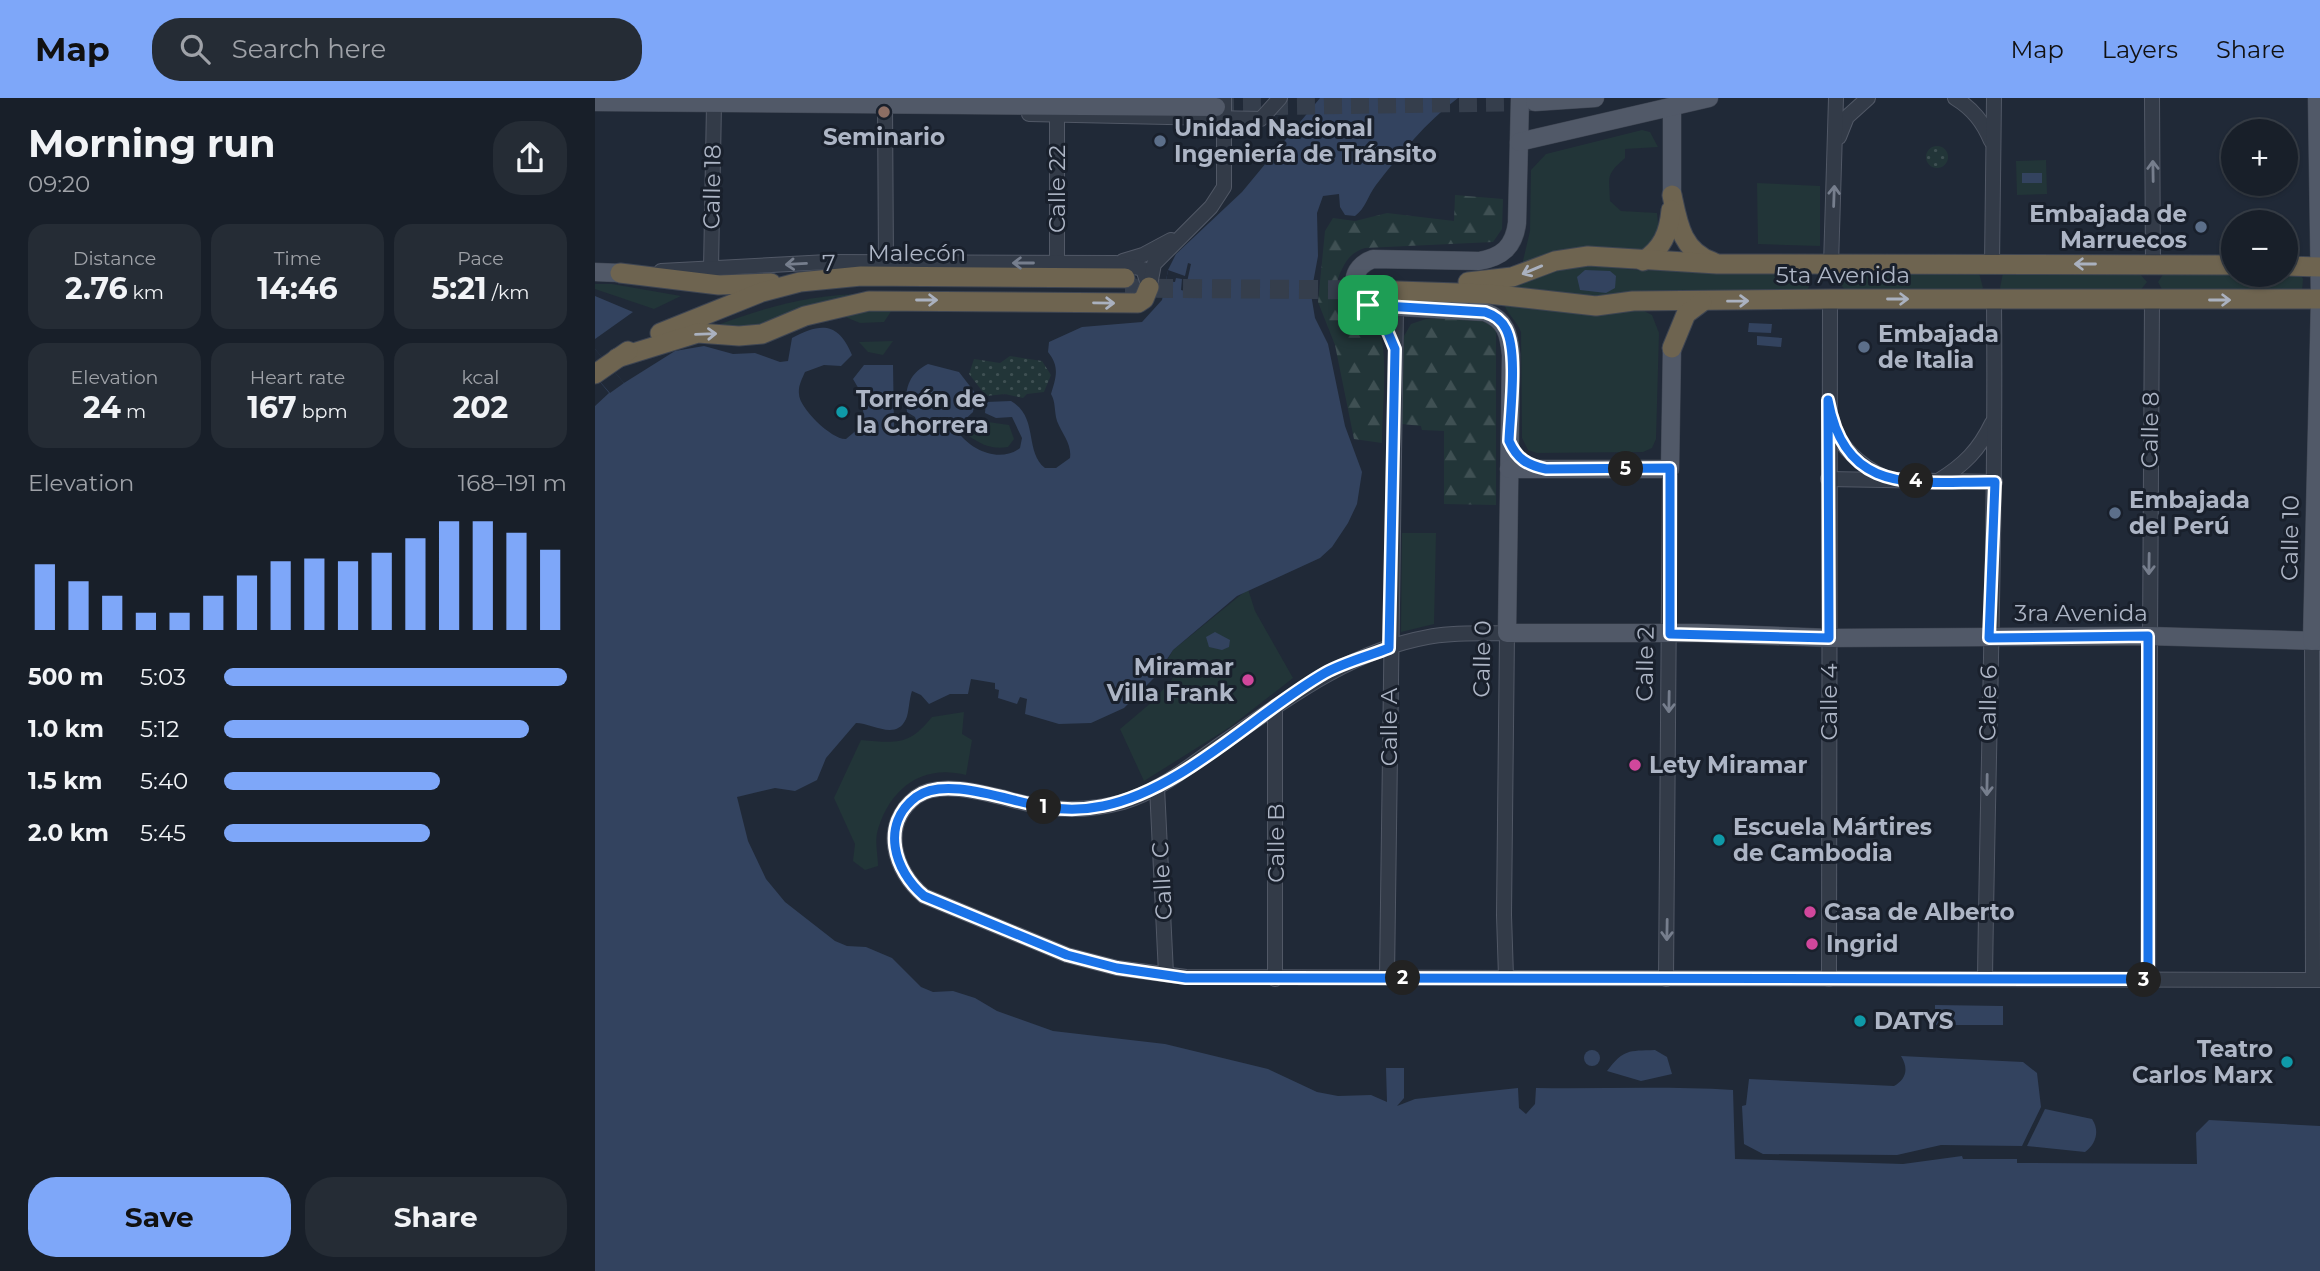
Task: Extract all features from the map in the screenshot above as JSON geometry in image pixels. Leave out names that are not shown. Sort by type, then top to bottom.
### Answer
[{"type":"highway","points":[[1643,261],[1661,246],[1667,233],[1672,195]]},
{"type":"highway","points":[[1672,195],[1678,226],[1688,245],[1703,259],[1717,264]]},
{"type":"highway","name":"5ta Avenida","points":[[1368,292],[1512,277],[1574,257],[1717,264],[2221,265]]},
{"type":"highway","points":[[2298,266],[2319,267]]},
{"type":"highway","points":[[620,273],[719,285],[800,282]]},
{"type":"highway","name":"Malecón","points":[[606,365],[658,334],[712,311],[800,282],[861,276],[1122,276]]},
{"type":"highway","name":"Malecón","points":[[712,311],[793,293],[876,285],[1122,276]]},
{"type":"highway","points":[[606,365],[698,333],[739,336],[762,334],[805,316],[869,301],[1138,303],[1144,299],[1149,287]]},
{"type":"highway","name":"5ta Avenida","points":[[1368,292],[1489,294],[1572,305],[1644,300],[2320,299]]},
{"type":"highway","points":[[1644,300],[1663,318],[1672,348]]},
{"type":"highway","points":[[1672,348],[1686,314],[1702,302]]},
{"type":"main road","points":[[1525,103],[1595,98]]},
{"type":"main road","points":[[1519,142],[1709,98]]},
{"type":"main road","name":"Calle 10","points":[[2316,641],[2320,299],[2317,98]]},
{"type":"main road","points":[[595,102],[1221,108]]},
{"type":"main road","points":[[1525,103],[1533,124],[1551,135]]},
{"type":"main road","points":[[1396,309],[1368,292],[1354,288],[1356,273],[1366,261],[1373,258],[1457,261],[1491,258],[1508,248],[1516,233],[1519,142],[1525,103]]},
{"type":"main road","points":[[1672,107],[1672,195]]},
{"type":"main road","points":[[1636,116],[1661,128],[1672,146]]},
{"type":"main road","points":[[1519,162],[1530,146],[1551,135]]},
{"type":"main road","points":[[595,272],[620,273]]},
{"type":"main road","name":"Calle 0","points":[[1396,309],[1485,312],[1500,320],[1510,341],[1507,633]]},
{"type":"main road","name":"Calle 2","points":[[1670,468],[1672,348]]},
{"type":"main road","points":[[1641,469],[1664,453],[1670,433]]},
{"type":"main road","points":[[1509,441],[1523,461],[1546,469]]},
{"type":"main road","points":[[1509,469],[1670,468]]},
{"type":"main road","name":"3ra Avenida","points":[[1507,633],[1829,638],[2148,636],[2316,641]]},
{"type":"street","points":[[886,262],[890,104],[959,112],[1057,115],[1221,108],[1261,119],[1280,98]]},
{"type":"street","points":[[1831,265],[1836,98]]},
{"type":"street","points":[[1836,145],[1847,117],[1868,98]]},
{"type":"street","points":[[1955,98],[1984,124],[1993,145]]},
{"type":"street","points":[[1992,264],[1994,98]]},
{"type":"street","points":[[2152,98],[2153,264]]},
{"type":"street","name":"Calle 18","points":[[711,269],[714,104]]},
{"type":"street","points":[[1149,287],[1154,264],[1190,228],[1224,187],[1221,108]]},
{"type":"street","name":"Calle 22","points":[[1057,115],[1057,263]]},
{"type":"street","points":[[1122,276],[1143,255],[1190,228]]},
{"type":"street","name":"7","points":[[620,273],[828,262],[1057,263],[1122,276],[1143,270],[1149,287]]},
{"type":"street","points":[[1368,292],[1395,349]]},
{"type":"street","name":"Calle 4","points":[[1829,979],[1830,299]]},
{"type":"street","name":"Calle 6","points":[[1985,979],[1989,638],[1995,482],[1994,300]]},
{"type":"street","name":"Calle 8","points":[[2148,979],[2152,300]]},
{"type":"street","name":"Calle A","points":[[1387,978],[1389,648],[1396,309]]},
{"type":"street","points":[[1937,481],[1963,465],[1981,446],[1992,423],[1994,397]]},
{"type":"street","points":[[1828,400],[1833,426],[1845,449],[1864,467],[1889,481]]},
{"type":"street","name":"Calle 2","points":[[1666,979],[1670,468]]},
{"type":"street","points":[[1828,479],[1995,482]]},
{"type":"street","points":[[1507,633],[1428,636],[1328,671],[1157,788],[1124,802],[1072,809],[1046,807],[950,788],[932,788],[907,805],[896,821],[897,858],[911,885],[924,896],[1067,955],[1117,968],[1186,978],[2317,980]]},
{"type":"street","name":"Calle 0","points":[[1506,977],[1504,915],[1507,633]]},
{"type":"street","name":"Calle 10","points":[[2316,641],[2317,980]]},
{"type":"street","name":"Calle B","points":[[1275,706],[1275,979]]},
{"type":"street","name":"Calle C","points":[[1157,788],[1166,974]]},
{"type":"green space","points":[[1642,130],[1650,132],[1658,147],[1625,149],[1625,158],[1610,176],[1609,186],[1610,201],[1621,211],[1657,213],[1659,232],[1649,248],[1636,252],[1558,251],[1522,265],[1530,231],[1531,170],[1546,154]]},
{"type":"green space","points":[[1933,146],[1941,146],[1948,153],[1948,161],[1941,168],[1933,168],[1926,161],[1926,153]]},
{"type":"green space","points":[[2046,160],[2047,194],[2017,195],[2016,161]]},
{"type":"green space","points":[[1757,183],[1820,186],[1820,246],[1758,244]]},
{"type":"green space","points":[[1455,195],[1503,199],[1502,229],[1493,242],[1365,248],[1351,256],[1342,269],[1337,283],[1338,294],[1351,310],[1378,331],[1383,352],[1382,443],[1354,439],[1335,345],[1318,302],[1325,231],[1333,218],[1355,221],[1387,213],[1454,221]]},
{"type":"green space","points":[[1576,264],[1636,270],[1806,273],[1812,281],[1806,292],[1589,300],[1496,287]]},
{"type":"green space","points":[[1845,271],[1979,273],[1983,288],[1979,291],[1845,290],[1839,282]]},
{"type":"green space","points":[[2003,273],[2139,273],[2147,282],[2139,292],[2003,292],[2000,288]]},
{"type":"green space","points":[[2164,273],[2221,273],[2221,287],[2298,287],[2298,273],[2303,279],[2302,291],[2164,293],[2158,282]]},
{"type":"green space","points":[[595,284],[612,284],[681,296],[654,309],[595,289]]},
{"type":"green space","points":[[866,294],[755,330],[715,326],[789,303],[827,296]]},
{"type":"green space","points":[[1503,301],[1640,309],[1652,315],[1659,333],[1656,439],[1652,448],[1643,452],[1537,453],[1528,450],[1522,438],[1521,332]]},
{"type":"green space","points":[[894,307],[884,322],[860,323],[838,314]]},
{"type":"green space","points":[[1426,319],[1474,319],[1491,325],[1496,332],[1496,505],[1444,504],[1444,431],[1422,430],[1421,426],[1402,424],[1404,336],[1411,324]]},
{"type":"green space","points":[[893,341],[883,355],[868,352],[859,342]]},
{"type":"green space","points":[[1010,356],[1042,361],[1051,375],[1044,392],[1027,394],[1023,398],[1005,394],[986,396],[969,374],[974,359],[1000,363]]},
{"type":"green space","points":[[974,420],[1009,425],[1014,439],[1008,447],[996,448],[982,444],[967,435],[965,427]]},
{"type":"green space","points":[[1402,533],[1436,533],[1434,624],[1401,632]]},
{"type":"green space","points":[[1248,589],[1255,611],[1293,678],[1230,727],[1144,781],[1120,729],[1152,702],[1179,671],[1168,659],[1173,650]]},
{"type":"green space","points":[[964,712],[962,734],[972,740],[966,775],[935,773],[909,783],[898,793],[889,804],[877,833],[878,866],[865,870],[853,861],[855,844],[834,798],[861,740],[893,742],[909,738],[932,717]]},
{"type":"water","points":[[1320,98],[1458,98],[1404,150],[1355,216],[1345,215],[1340,207],[1339,194],[1323,196],[1317,213],[1318,256],[1311,294],[1315,318],[1328,344],[1345,426],[1362,472],[1357,504],[1348,523],[1332,547],[1320,558],[1237,596],[1173,650],[1156,676],[1124,708],[1091,723],[1059,724],[1025,714],[1027,699],[1020,697],[1017,704],[998,698],[999,690],[995,689],[995,683],[971,679],[968,694],[950,694],[929,704],[921,695],[912,691],[907,716],[902,725],[890,730],[856,723],[826,758],[817,780],[795,791],[775,788],[737,797],[748,841],[766,879],[785,902],[835,941],[847,946],[866,947],[892,958],[921,987],[933,992],[953,991],[975,998],[997,1011],[1053,1031],[1165,1044],[1268,1069],[1317,1092],[1338,1096],[1371,1095],[1387,1102],[1386,1068],[1404,1068],[1404,1098],[1397,1106],[1415,1099],[1518,1088],[1519,1108],[1526,1114],[1535,1104],[1536,1088],[1733,1090],[1735,1159],[1903,1164],[1962,1156],[1963,1159],[2017,1159],[2017,1163],[2197,1164],[2196,1133],[2209,1120],[2320,1126],[2320,1271],[595,1271],[595,406],[609,393],[595,376],[595,349],[624,383],[675,351],[704,346],[733,354],[755,353],[780,362],[788,361],[792,338],[811,330],[827,328],[841,336],[852,355],[841,366],[824,365],[805,372],[799,394],[810,415],[833,434],[846,439],[865,423],[860,391],[853,379],[864,365],[893,365],[894,427],[898,430],[919,429],[915,417],[907,412],[906,397],[912,378],[928,364],[959,372],[976,394],[973,412],[959,425],[958,432],[971,445],[995,455],[1020,448],[1022,438],[1012,417],[996,418],[985,413],[986,402],[1011,401],[1025,416],[1039,461],[1045,468],[1056,468],[1070,458],[1070,453],[1057,421],[1051,394],[1056,372],[1048,352],[1049,342],[1082,327],[1142,322],[1162,300],[1168,270],[1176,254],[1242,192]]},
{"type":"water","points":[[2022,173],[2042,173],[2042,183],[2022,183]]},
{"type":"water","points":[[1585,270],[1610,271],[1616,276],[1615,288],[1606,293],[1580,290],[1577,277]]},
{"type":"water","points":[[595,296],[633,312],[595,339]]},
{"type":"water","points":[[1749,323],[1772,324],[1771,333],[1748,332]]},
{"type":"water","points":[[1757,336],[1782,338],[1781,347],[1757,345]]},
{"type":"water","points":[[1215,632],[1230,640],[1229,647],[1222,650],[1209,647],[1206,637]]},
{"type":"water","points":[[1935,1005],[2003,1006],[2003,1025],[1935,1025]]},
{"type":"water","points":[[1592,1050],[1598,1052],[1598,1064],[1592,1066],[1586,1064],[1584,1058],[1586,1052]]},
{"type":"water","points":[[1655,1050],[1667,1057],[1672,1074],[1641,1081],[1607,1071],[1627,1053]]},
{"type":"water","points":[[1901,1056],[2023,1062],[2037,1073],[2041,1107],[2022,1146],[1941,1145],[1897,1155],[1763,1154],[1744,1144],[1742,1106],[1746,1105],[1749,1079],[1894,1086],[1905,1073]]},
{"type":"water","points":[[2045,1109],[2092,1119],[2096,1137],[2092,1145],[2085,1152],[2027,1146]]},
{"type":"pier","points":[[1188,263],[1191,264],[1185,291],[1181,290],[1182,279],[1176,278],[1175,282],[1166,281],[1168,270],[1185,276]]},
{"type":"pier","points":[[595,349],[624,383],[610,393],[595,376]]},
{"type":"tunnel","points":[[1216,107],[1535,102]]},
{"type":"tunnel","points":[[1125,288],[1368,290]]},
{"type":"place","name":"Seminario","points":[[884,112]]},
{"type":"place","name":"Unidad Nacional Ingeniería de Tránsito","points":[[1160,141]]},
{"type":"place","name":"Embajada de Marruecos","points":[[2201,227]]},
{"type":"place","name":"Embajada de Italia","points":[[1864,347]]},
{"type":"place","name":"Torreón de la Chorrera","points":[[842,412]]},
{"type":"place","name":"Embajada del Perú","points":[[2115,513]]},
{"type":"place","name":"Miramar Villa Frank","points":[[1248,680]]},
{"type":"place","name":"Lety Miramar","points":[[1635,765]]},
{"type":"place","name":"Escuela Mártires de Cambodia","points":[[1719,840]]},
{"type":"place","name":"Casa de Alberto","points":[[1810,912]]},
{"type":"place","name":"Ingrid","points":[[1812,944]]},
{"type":"place","name":"DATYS","points":[[1860,1021]]},
{"type":"place","name":"Teatro Carlos Marx","points":[[2287,1062]]},
{"type":"route","points":[[1368,305],[1396,309],[1485,312],[1500,320],[1506,327],[1511,355],[1509,441],[1515,454],[1530,465],[1546,469],[1670,468],[1670,634],[1829,638],[1828,400],[1833,426],[1845,449],[1864,467],[1889,481],[1995,482],[1989,638],[2148,636],[2148,979],[1186,978],[1117,968],[1067,955],[924,896],[911,885],[897,858],[894,840],[896,821],[907,805],[932,788],[950,788],[1046,807],[1072,809],[1124,802],[1157,788],[1328,671],[1389,648],[1395,349],[1384,323],[1368,305]]}]
